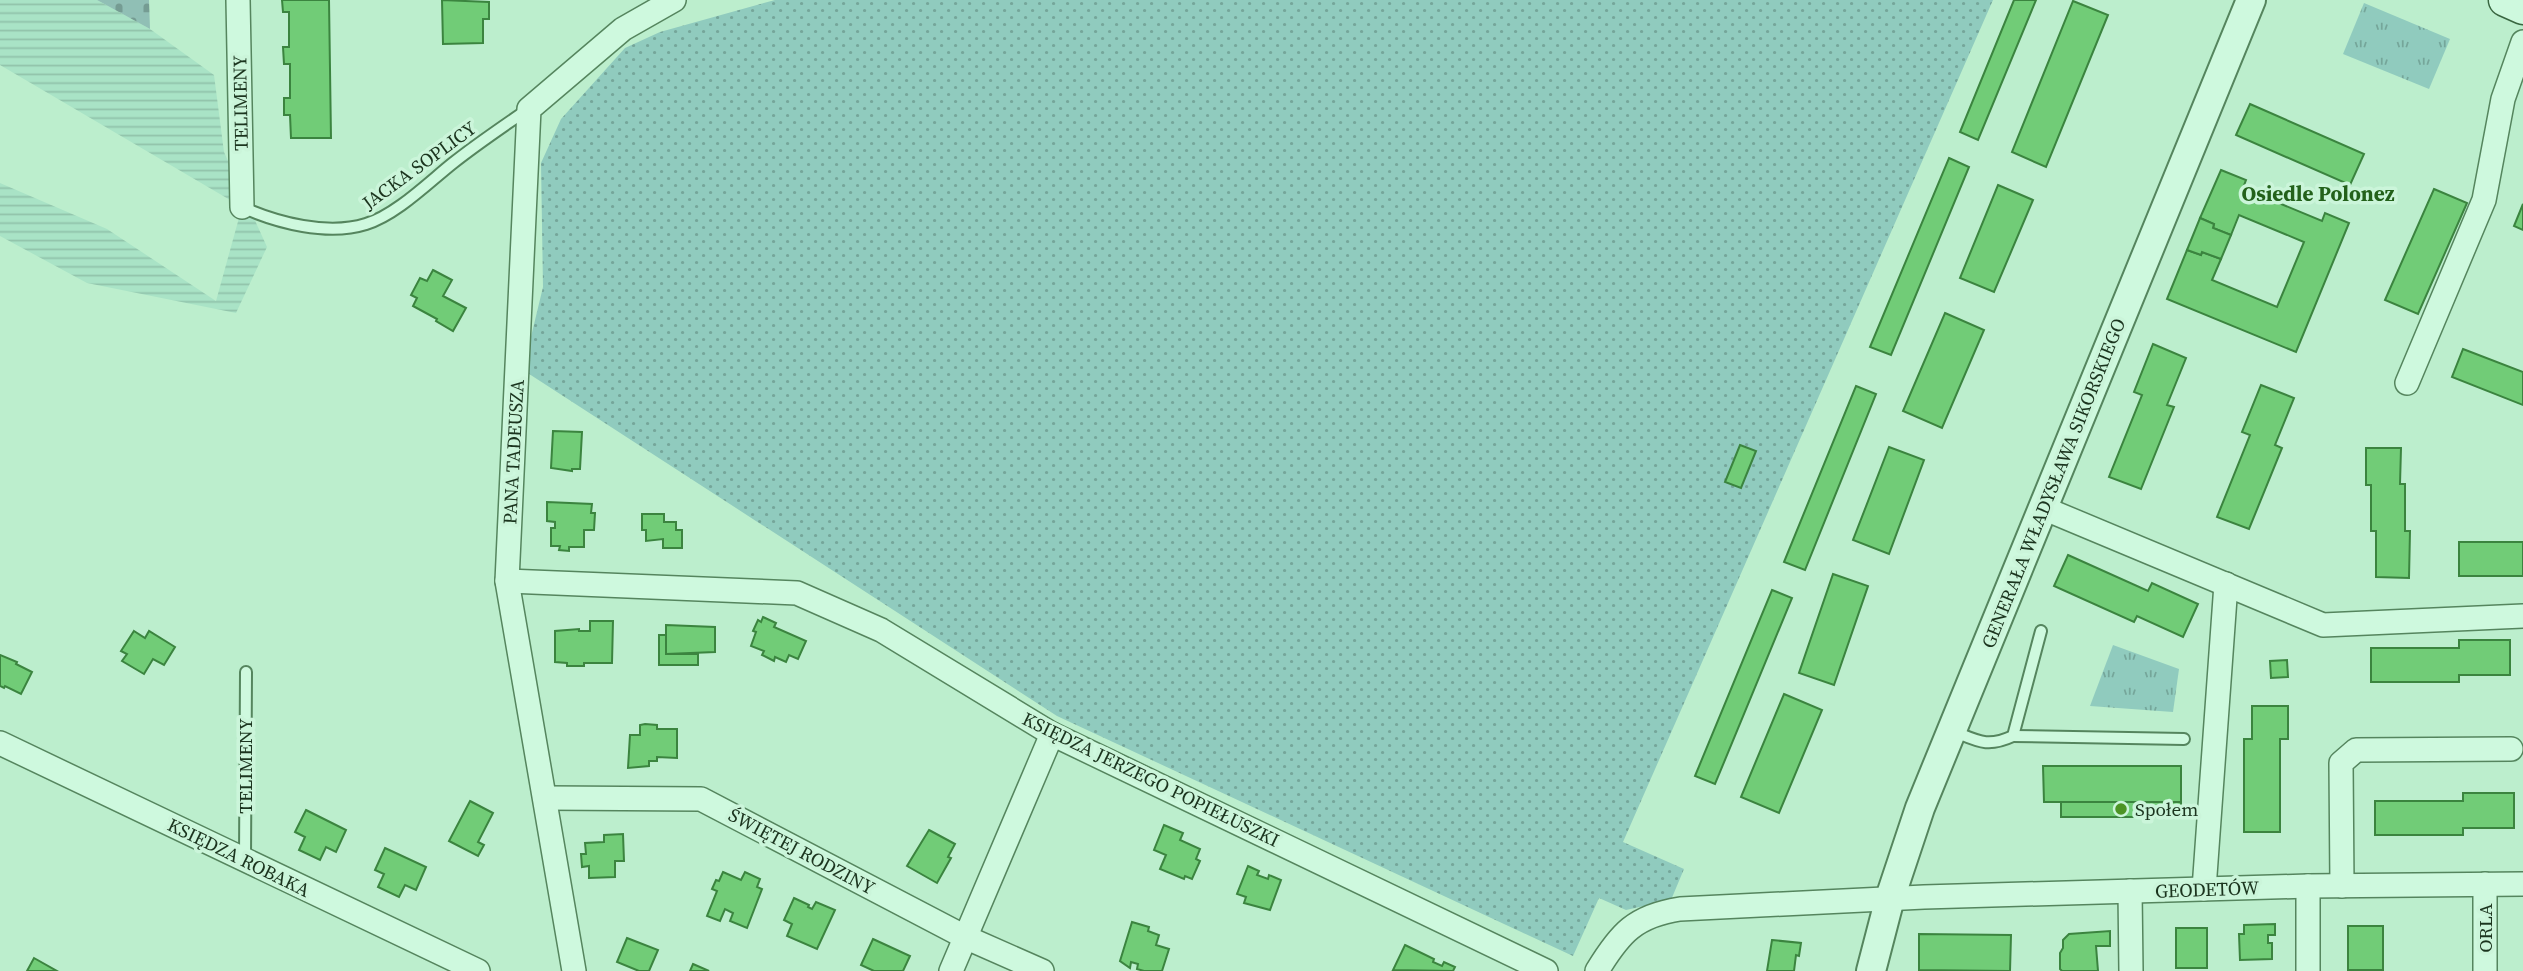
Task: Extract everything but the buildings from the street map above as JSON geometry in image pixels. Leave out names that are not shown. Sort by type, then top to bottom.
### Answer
[{"type":"main road","points":[[2505,0],[2523,8]]},
{"type":"street","name":"TELIMENY","points":[[238,0],[242,207]]},
{"type":"street","points":[[529,109],[623,29],[674,0]]},
{"type":"street","name":"GENERAŁA WŁADYSŁAWA SIKORSKIEGO","points":[[1871,971],[1890,898],[1950,730],[2251,0]]},
{"type":"street","points":[[2407,383],[2484,200],[2503,99],[2523,42]]},
{"type":"street","name":"PANA TADEUSZA","points":[[529,109],[507,581],[574,971]]},
{"type":"street","points":[[2043,508],[2323,625],[2523,616]]},
{"type":"street","name":"KSIĘDZA JERZEGO POPIEŁUSZKI","points":[[507,581],[797,593],[881,630],[1052,734],[1546,971]]},
{"type":"street","points":[[2203,889],[2226,584]]},
{"type":"street","points":[[951,971],[1052,734]]},
{"type":"street","name":"KSIĘDZA ROBAKA","points":[[0,743],[478,971]]},
{"type":"street","points":[[2342,886],[2341,763],[2356,750],[2511,749]]},
{"type":"street","name":"ŚWIĘTEJ RODZINY","points":[[546,798],[701,799],[965,937],[1042,971]]},
{"type":"street","name":"ORLA","points":[[2484,884],[2485,971]]},
{"type":"street","name":"GEODETÓW","points":[[1598,971],[1625,930],[1658,912],[1680,909],[1890,898],[2308,886],[2523,884]]},
{"type":"street","points":[[2308,886],[2308,971]]},
{"type":"street","points":[[2130,891],[2131,971]]},
{"type":"lane","name":"JACKA SOPLICY","points":[[242,207],[270,220],[317,229],[364,225],[382,218],[466,152],[529,109]]},
{"type":"lane","points":[[2013,736],[2041,631]]},
{"type":"lane","name":"TELIMENY","points":[[245,860],[246,672]]},
{"type":"lane","points":[[1950,730],[1986,744],[2013,736],[2185,739]]},
{"type":"green space","points":[[0,0],[97,0],[150,29],[214,75],[224,152],[267,247],[236,313],[87,283],[0,236],[0,183],[107,229],[216,301],[242,207],[0,65]]},
{"type":"green space","points":[[97,0],[149,0],[150,29]]},
{"type":"green space","points":[[775,0],[1993,0],[1623,842],[1684,869],[1671,900],[1626,910],[1599,898],[1573,956],[1057,716],[523,370],[543,287],[541,163],[561,119],[625,48],[660,32]]},
{"type":"green space","points":[[2364,3],[2450,39],[2429,89],[2343,54]]},
{"type":"green space","points":[[2113,645],[2179,669],[2173,712],[2090,706]]},
{"type":"place","name":"Społem","points":[[2121,809]]},
{"type":"district","name":"Osiedle Polonez","points":[[2318,194]]}]
